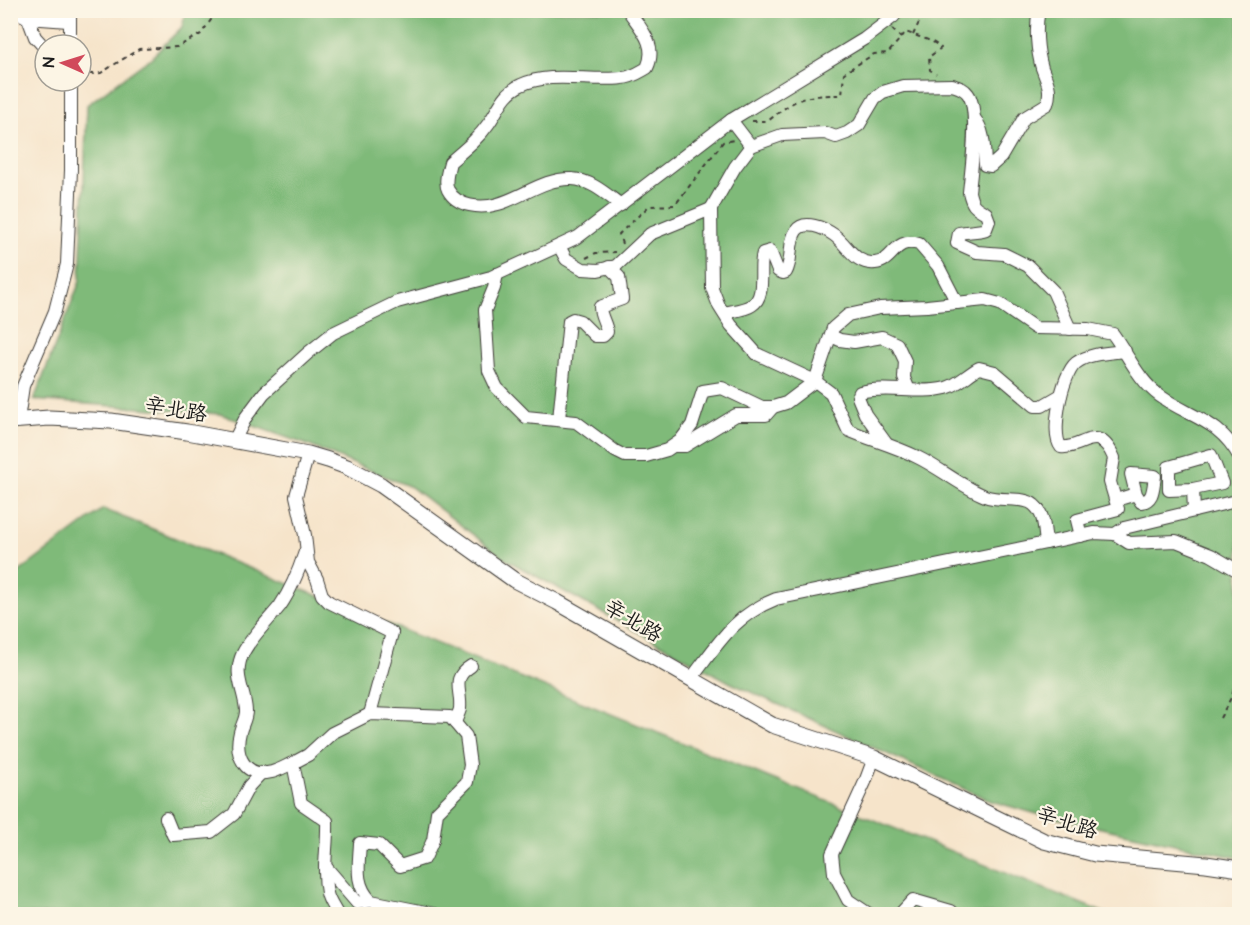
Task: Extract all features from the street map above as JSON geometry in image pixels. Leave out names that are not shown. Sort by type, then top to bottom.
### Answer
[{"type":"main road","name":"辛北路","points":[[14,420],[49,418],[111,421],[308,454],[338,463],[365,475],[514,580],[557,602],[772,726],[874,758],[1044,841],[1095,854],[1239,869]]},
{"type":"street","points":[[14,10],[28,18],[69,16],[70,33]]},
{"type":"street","points":[[621,205],[595,186],[573,179],[545,183],[497,204],[467,205],[456,199],[448,190],[446,183],[450,162],[471,145],[489,123],[504,97],[521,84],[578,77],[623,78],[647,68],[652,58],[651,47],[628,10]]},
{"type":"street","points":[[234,441],[246,417],[264,393],[333,333],[397,302],[497,274],[578,237],[621,205],[742,133],[899,10]]},
{"type":"street","points":[[974,118],[983,133],[985,165],[991,166],[1001,157],[1024,118],[1047,104],[1050,94],[1048,79],[1042,68],[1037,41],[1039,10]]},
{"type":"street","points":[[28,18],[34,33]]},
{"type":"street","points":[[742,133],[825,134],[836,137],[859,125],[875,98],[883,92],[903,86],[952,85],[967,92],[972,101],[974,118],[969,192],[972,204],[986,213],[989,222],[986,229],[959,233],[957,243],[977,252],[1004,254],[1028,266],[1053,291],[1071,329]]},
{"type":"street","points":[[14,420],[23,386],[55,311],[67,264],[71,170],[71,93]]},
{"type":"street","points":[[742,133],[735,166],[711,209],[712,288],[731,325],[757,354],[815,381],[831,393],[848,430],[918,457],[985,496],[1033,502],[1042,513],[1046,543]]},
{"type":"street","points":[[559,246],[566,259],[583,269],[616,266],[650,234],[711,209]]},
{"type":"street","points":[[724,313],[752,305],[756,300],[760,291],[763,253],[770,251],[778,271],[786,272],[795,233],[804,225],[811,225],[834,235],[864,262],[883,261],[897,246],[904,243],[919,244],[938,266],[957,303]]},
{"type":"street","points":[[559,419],[569,321],[573,319],[580,321],[595,336],[603,336],[607,332],[600,314],[600,307],[622,299],[619,277],[609,267]]},
{"type":"street","points":[[497,274],[485,309],[489,371],[497,388],[526,417],[576,422],[615,452],[626,456],[646,456],[680,441],[692,425],[703,391],[722,388],[762,406],[773,407],[786,403],[815,381],[833,328],[848,315],[880,308],[985,300],[1000,304],[1035,328],[1088,329],[1113,334],[1142,380],[1161,397],[1216,428],[1236,451],[1239,458]]},
{"type":"street","points":[[831,336],[854,342],[882,337],[897,344],[905,362],[903,378],[909,390]]},
{"type":"street","points":[[1081,536],[1077,520],[1118,509],[1110,482],[1114,458],[1104,443],[1094,439],[1071,447],[1061,447],[1056,433],[1061,394],[1069,370],[1077,362],[1094,355],[1125,351]]},
{"type":"street","points":[[886,443],[865,414],[858,397],[860,392],[870,389],[909,390],[949,387],[979,368],[995,372],[1035,406],[1042,406],[1061,394]]},
{"type":"street","points":[[673,446],[685,446],[736,415],[766,415],[773,407]]},
{"type":"street","points":[[308,454],[296,496],[308,562],[322,595],[329,602],[392,633],[370,714]]},
{"type":"street","points":[[1211,455],[1222,483],[1193,489],[1169,490],[1169,467],[1211,455]]},
{"type":"street","points":[[1131,474],[1155,476],[1152,497],[1147,502],[1141,502],[1137,494],[1131,474]]},
{"type":"street","points":[[1155,480],[1169,479]]},
{"type":"street","points":[[1193,489],[1194,511]]},
{"type":"street","points":[[1116,500],[1137,494]]},
{"type":"street","points":[[1115,534],[1124,528],[1239,500]]},
{"type":"street","points":[[691,679],[740,618],[759,605],[776,598],[1081,536],[1115,534],[1130,543],[1176,541],[1211,555],[1239,572]]},
{"type":"street","points":[[306,546],[300,566],[281,603],[243,653],[239,667],[238,682],[245,700],[246,718],[240,732],[237,752],[244,765],[255,772],[270,772],[293,763],[308,755],[332,733],[370,714],[450,717],[466,736],[470,765],[467,782],[436,812],[433,840],[426,858],[400,866],[379,845],[360,843],[358,868],[362,891],[371,901]]},
{"type":"street","points":[[455,723],[460,709],[459,680],[462,672],[471,666]]},
{"type":"street","points":[[869,915],[848,900],[834,873],[832,855],[874,758]]},
{"type":"street","points":[[293,763],[301,803],[327,821],[325,866],[327,894],[337,915]]},
{"type":"street","points":[[166,818],[173,835],[211,832],[234,814],[249,786],[262,772]]},
{"type":"street","points":[[325,866],[357,903],[371,901],[435,915]]},
{"type":"street","points":[[900,915],[913,900],[951,911],[954,915]]},
{"type":"path","points":[[93,74],[101,74],[139,50],[177,47],[201,34],[218,10]]},
{"type":"path","points":[[913,35],[925,10]]},
{"type":"path","points":[[572,264],[596,253],[616,252],[623,242],[619,234],[649,206],[675,205],[723,142],[742,133],[750,121],[768,121],[792,102],[817,95],[842,95],[844,74],[874,54],[888,53],[906,32],[923,40],[934,41],[941,48],[929,57],[930,70],[942,76],[952,85]]},
{"type":"path","points":[[1220,718],[1232,696],[1238,678],[1237,629],[1239,624]]},
{"type":"green space","points":[[186,11],[1239,11],[1239,858],[1037,814],[991,801],[731,683],[505,559],[411,487],[305,444],[220,414],[34,400],[80,281],[87,105],[152,57],[182,27]]},
{"type":"green space","points":[[103,509],[1107,914],[11,914],[11,578]]}]
